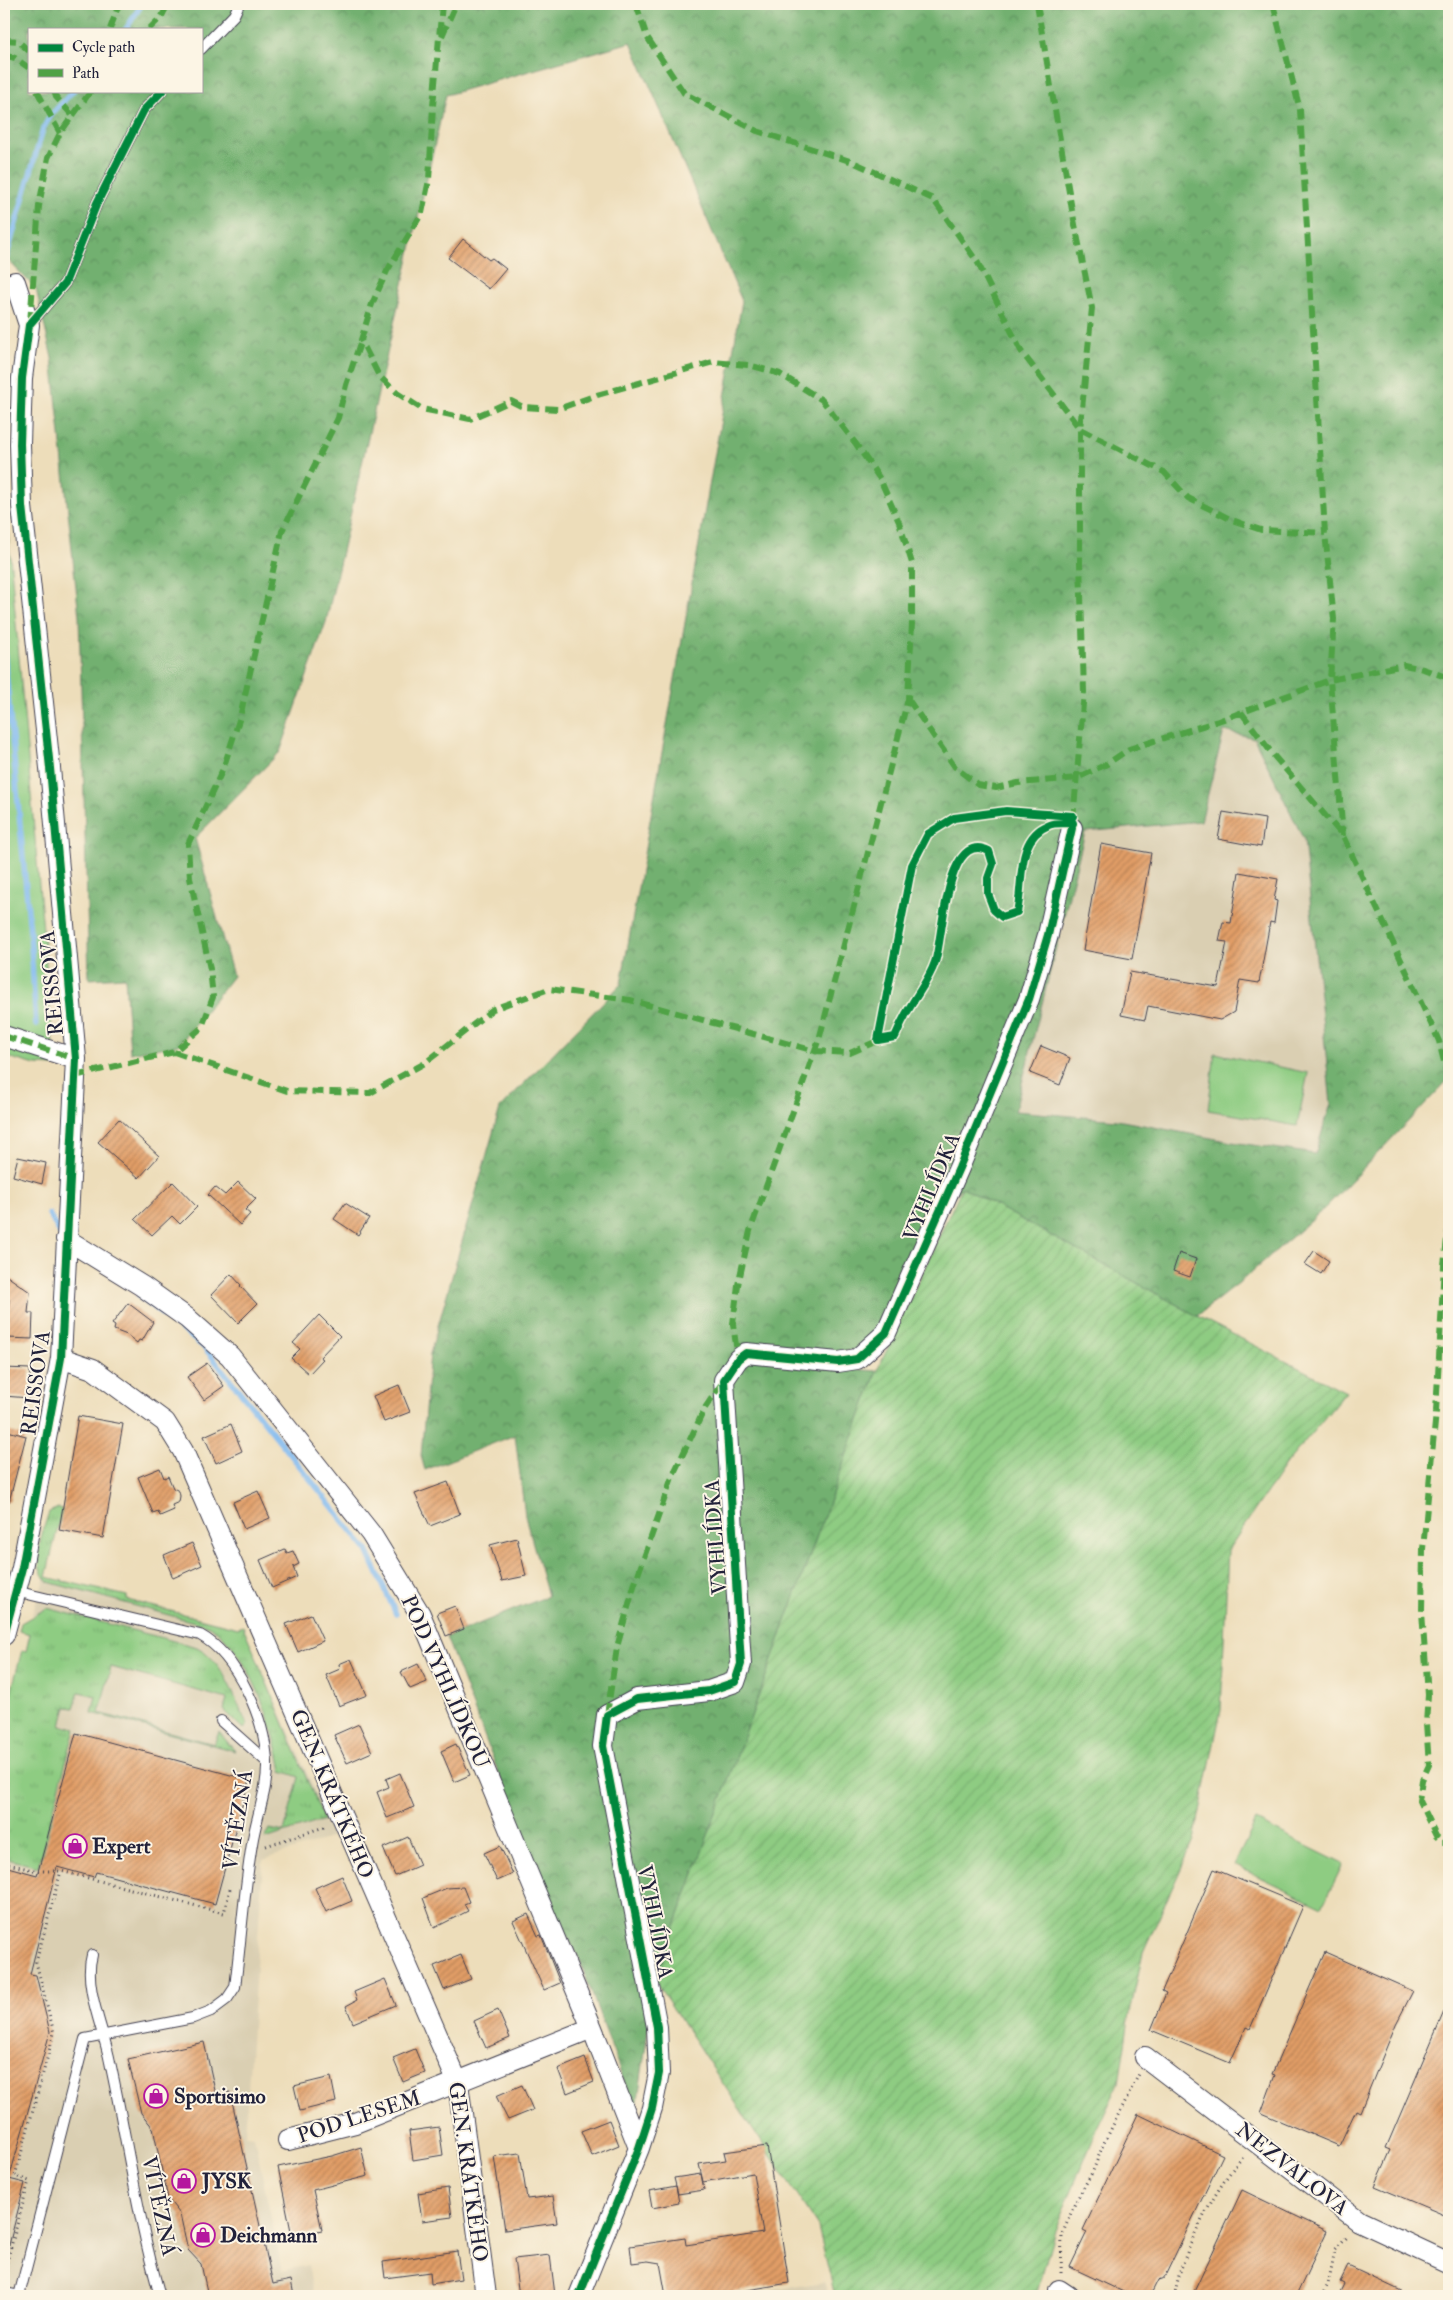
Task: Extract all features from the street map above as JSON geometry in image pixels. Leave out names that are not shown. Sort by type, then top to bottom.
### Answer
[{"type":"street","name":"REISSOVA","points":[[4,1634],[24,1558],[61,1358],[76,1059],[50,768],[22,506],[20,444],[22,378],[30,325],[14,282]]},
{"type":"street","name":"VYHLÍDKA","points":[[579,2296],[639,2148],[652,2108],[659,2073],[657,2027],[603,1746],[607,1714],[637,1699],[709,1691],[734,1682],[741,1664],[724,1380],[738,1359],[746,1353],[838,1362],[857,1359],[886,1333],[959,1168],[1029,999],[1048,935],[1072,828]]},
{"type":"street","points":[[4,1036],[76,1059]]},
{"type":"street","name":"POD VYHLÍDKOU","points":[[66,1239],[142,1286],[187,1318],[230,1356],[371,1534],[420,1614],[592,2028],[639,2148]]},
{"type":"street","name":"GEN. KRÁTKÉHO","points":[[61,1358],[93,1369],[165,1422],[183,1451],[458,2083],[486,2296]]},
{"type":"street","name":"POD LESEM","points":[[288,2140],[355,2123],[592,2028]]},
{"type":"street","name":"NEZVALOVA","points":[[1146,2057],[1359,2221],[1449,2263]]},
{"type":"lane","points":[[202,49],[234,15],[239,4]]},
{"type":"lane","points":[[30,325],[64,283],[97,203],[144,110],[161,92]]},
{"type":"lane","name":"VÍTĚZNÁ","points":[[4,2293],[19,2296],[85,2039],[193,2018],[211,2011],[227,1999],[235,1987],[251,1851],[265,1784],[266,1762],[258,1717],[234,1668],[224,1652],[213,1642],[200,1635],[16,1591]]},
{"type":"lane","points":[[221,1721],[266,1762]]},
{"type":"lane","name":"VÍTĚZNÁ","points":[[92,1955],[89,1969],[90,1987],[105,2035],[147,2242],[160,2296]]},
{"type":"path","points":[[251,1851],[344,1820]]},
{"type":"path","points":[[4,1862],[37,1871],[61,1871],[224,1913],[231,1884]]},
{"type":"path","points":[[4,2272],[29,2181],[15,2176],[54,2033],[36,1962],[61,1871]]},
{"type":"path","points":[[1063,2293],[1060,2252],[1062,2235],[1146,2057]]},
{"type":"path","points":[[1174,2296],[1181,2267],[1216,2195],[1237,2164],[1259,2144]]},
{"type":"path","points":[[1321,2296],[1328,2286],[1335,2250],[1359,2221]]},
{"type":"shaded area","points":[[1224,730],[1254,738],[1304,840],[1331,1104],[1315,1154],[1232,1142],[1117,1120],[1015,1111],[1085,831],[1201,821]]},
{"type":"shaded area","points":[[45,1577],[128,1596],[127,1599],[238,1627],[243,1626],[335,1836],[263,1860],[245,2135],[254,2136],[282,2271],[308,2265],[314,2296],[4,2296],[4,1719],[22,1650],[26,1651],[31,1617]]},
{"type":"shaded area","points":[[824,2282],[829,2296],[736,2296]]},
{"type":"green space","points":[[4,4],[1449,4],[1449,1079],[1325,1208],[1240,1282],[1197,1316],[962,1187],[922,1228],[870,1347],[779,1363],[877,1371],[655,1981],[636,2114],[580,1961],[545,1893],[446,1637],[548,1596],[525,1516],[515,1435],[425,1470],[421,1456],[430,1354],[500,1108],[621,984],[742,301],[631,42],[446,95],[326,622],[280,752],[195,838],[233,976],[179,1045],[130,1053],[125,977],[89,979],[79,617],[52,358],[36,289],[4,256]],"holes":[[[1224,731],[1254,738],[1304,840],[1331,1104],[1315,1154],[1232,1142],[1117,1120],[1015,1111],[1085,832],[1201,821]]]},
{"type":"green space","points":[[4,487],[55,1066],[35,1065],[4,1056]]},
{"type":"green space","points":[[1215,1053],[1308,1073],[1297,1126],[1208,1110]]},
{"type":"green space","points":[[962,1187],[1197,1316],[1346,1392],[1286,1464],[1228,1550],[1221,1710],[1194,1840],[1143,1952],[1131,2007],[1119,2083],[1094,2136],[1054,2233],[1036,2296],[835,2296],[818,2227],[655,1981],[877,1371]]},
{"type":"green space","points":[[58,1508],[62,1509],[46,1577],[127,1596],[127,1600],[238,1628],[243,1626],[324,1820],[265,1839],[270,1829],[284,1832],[299,1777],[282,1771],[266,1712],[248,1670],[223,1637],[209,1626],[48,1582],[40,1566],[39,1548],[49,1512]]},
{"type":"green space","points":[[47,1608],[197,1647],[214,1661],[221,1671],[233,1692],[247,1724],[246,1728],[242,1728],[224,1710],[227,1699],[111,1667],[99,1713],[214,1744],[219,1732],[235,1751],[92,1713],[96,1696],[79,1692],[74,1708],[66,1707],[61,1725],[75,1729],[38,1867],[4,1858],[4,1720],[22,1650],[26,1651],[30,1634],[19,1631],[21,1623]]},
{"type":"green space","points":[[1256,1821],[1343,1864],[1322,1907],[1234,1865]]},
{"type":"building","points":[[463,239],[489,260],[492,258],[506,269],[489,289],[448,258]]},
{"type":"building","points":[[1223,812],[1265,819],[1261,847],[1218,839]]},
{"type":"building","points":[[1101,844],[1151,853],[1132,959],[1083,950]]},
{"type":"building","points":[[1239,872],[1278,879],[1274,900],[1277,901],[1274,923],[1270,922],[1259,983],[1240,980],[1234,1012],[1220,1020],[1148,1006],[1145,1020],[1121,1015],[1130,972],[1218,987],[1227,942],[1219,941],[1223,922],[1231,923]]},
{"type":"building","points":[[1041,1046],[1070,1058],[1060,1085],[1030,1073]]},
{"type":"building","points":[[119,1119],[159,1156],[139,1178],[98,1142]]},
{"type":"building","points":[[18,1157],[46,1163],[42,1184],[13,1176]]},
{"type":"building","points":[[173,1182],[197,1207],[180,1224],[172,1216],[152,1235],[135,1219]]},
{"type":"building","points":[[238,1182],[256,1199],[245,1210],[250,1214],[240,1225],[208,1195],[215,1187],[225,1195]]},
{"type":"building","points":[[345,1203],[369,1218],[358,1235],[334,1219]]},
{"type":"building","points":[[1314,1251],[1329,1261],[1321,1274],[1305,1264]]},
{"type":"building","points":[[1179,1253],[1196,1259],[1190,1277],[1173,1271]]},
{"type":"building","points":[[4,1274],[30,1292],[28,1313],[33,1313],[32,1339],[7,1338],[9,1299],[4,1296]]},
{"type":"building","points":[[231,1274],[257,1304],[238,1323],[211,1295]]},
{"type":"building","points":[[128,1303],[153,1322],[142,1341],[139,1340],[137,1343],[127,1335],[114,1330],[115,1326],[112,1324]]},
{"type":"building","points":[[319,1315],[340,1336],[320,1357],[323,1359],[309,1374],[291,1358],[300,1349],[293,1343]]},
{"type":"building","points":[[207,1363],[224,1386],[204,1400],[187,1377]]},
{"type":"building","points":[[4,1368],[30,1369],[29,1398],[4,1396]]},
{"type":"building","points":[[399,1385],[410,1412],[384,1422],[373,1396]]},
{"type":"building","points":[[78,1416],[123,1424],[103,1538],[59,1530]]},
{"type":"building","points":[[231,1424],[242,1451],[216,1463],[204,1436]]},
{"type":"building","points":[[4,1430],[26,1436],[9,1502],[4,1501]]},
{"type":"building","points":[[160,1468],[164,1478],[168,1476],[173,1488],[179,1491],[180,1496],[179,1502],[172,1505],[174,1510],[160,1516],[158,1511],[153,1513],[138,1477]]},
{"type":"building","points":[[448,1482],[460,1514],[430,1526],[415,1494]]},
{"type":"building","points":[[258,1491],[270,1518],[244,1529],[233,1502]]},
{"type":"building","points":[[517,1538],[526,1576],[502,1581],[490,1545]]},
{"type":"building","points":[[192,1543],[202,1565],[173,1578],[164,1555]]},
{"type":"building","points":[[285,1549],[287,1553],[293,1551],[299,1564],[293,1567],[297,1577],[272,1588],[260,1560]]},
{"type":"building","points":[[455,1606],[464,1629],[446,1636],[437,1613]]},
{"type":"building","points":[[311,1614],[323,1641],[298,1652],[286,1624]]},
{"type":"building","points":[[351,1659],[367,1695],[339,1706],[326,1675],[340,1669],[339,1664]]},
{"type":"building","points":[[418,1664],[427,1682],[410,1689],[401,1672]]},
{"type":"building","points":[[359,1724],[372,1752],[347,1763],[334,1735]]},
{"type":"building","points":[[76,1733],[249,1780],[215,1904],[96,1872],[94,1877],[57,1867],[30,1974],[36,1975],[50,2032],[9,2179],[25,2183],[9,2245],[4,2244],[4,1866],[37,1875]]},
{"type":"building","points":[[456,1744],[470,1775],[454,1782],[441,1751]]},
{"type":"building","points":[[400,1773],[414,1807],[387,1818],[377,1792],[389,1787],[386,1779]]},
{"type":"building","points":[[408,1837],[420,1865],[395,1876],[383,1848]]},
{"type":"building","points":[[500,1846],[513,1874],[497,1881],[484,1853]]},
{"type":"building","points":[[1214,1869],[1303,1906],[1250,2029],[1246,2027],[1230,2063],[1151,2030],[1166,1993],[1162,1991]]},
{"type":"building","points":[[342,1876],[352,1901],[326,1912],[315,1888]]},
{"type":"building","points":[[463,1887],[469,1902],[464,1904],[468,1911],[434,1928],[423,1898],[447,1888]]},
{"type":"building","points":[[528,1914],[538,1936],[541,1935],[560,1983],[544,1990],[513,1921]]},
{"type":"building","points":[[1325,1952],[1413,1991],[1396,2024],[1360,2112],[1356,2110],[1339,2146],[1261,2113],[1275,2075],[1272,2074]]},
{"type":"building","points":[[461,1955],[471,1979],[444,1990],[434,1966]]},
{"type":"building","points":[[385,1979],[396,2005],[353,2023],[346,2006],[357,2000],[354,1992]]},
{"type":"building","points":[[1449,2000],[1449,2217],[1375,2186],[1391,2150],[1386,2148]]},
{"type":"building","points":[[498,2010],[510,2038],[486,2048],[474,2021]]},
{"type":"building","points":[[204,2042],[216,2095],[230,2092],[273,2284],[291,2280],[294,2296],[208,2296],[201,2264],[188,2250],[180,2214],[168,2199],[153,2128],[141,2113],[128,2059]]},
{"type":"building","points":[[415,2049],[425,2073],[403,2082],[393,2058]]},
{"type":"building","points":[[585,2058],[594,2082],[567,2093],[558,2069]]},
{"type":"building","points":[[331,2077],[336,2102],[300,2111],[294,2086]]},
{"type":"building","points":[[522,2085],[533,2110],[508,2120],[496,2096]]},
{"type":"building","points":[[1138,2114],[1223,2155],[1164,2278],[1158,2280],[1150,2296],[1132,2296],[1070,2267],[1087,2232],[1083,2230]]},
{"type":"building","points":[[609,2120],[619,2145],[592,2156],[581,2131]]},
{"type":"building","points":[[439,2127],[443,2155],[413,2160],[409,2131]]},
{"type":"building","points":[[767,2146],[789,2283],[712,2296],[666,2296],[660,2263],[648,2261],[632,2263],[630,2246],[685,2238],[686,2245],[763,2233],[753,2173],[703,2182],[699,2164],[726,2160],[724,2152]]},
{"type":"building","points":[[361,2147],[368,2176],[313,2190],[322,2230],[292,2236],[278,2167],[332,2156]]},
{"type":"building","points":[[520,2153],[527,2199],[553,2196],[557,2223],[505,2230],[494,2156]]},
{"type":"building","points":[[701,2174],[704,2190],[678,2194],[674,2178]]},
{"type":"building","points":[[676,2186],[679,2203],[652,2208],[649,2191]]},
{"type":"building","points":[[448,2188],[452,2217],[422,2221],[418,2193]]},
{"type":"building","points":[[1242,2190],[1327,2231],[1296,2296],[1192,2296]]},
{"type":"building","points":[[457,2251],[461,2279],[431,2284],[430,2272],[385,2278],[383,2262]]},
{"type":"building","points":[[550,2255],[555,2295],[519,2296],[514,2259]]},
{"type":"building","points":[[1348,2266],[1412,2296],[1338,2296],[1344,2284],[1340,2282]]},
{"type":"waterway","points":[[127,28],[142,4]]},
{"type":"waterway","points":[[4,265],[43,129],[50,116],[72,92]]},
{"type":"waterway","points":[[4,651],[30,932],[36,1025]]},
{"type":"waterway","points":[[49,1214],[61,1235]]},
{"type":"waterway","points":[[139,1296],[204,1347],[367,1550],[396,1614]]},
{"type":"marked path","points":[[110,28],[119,4]]},
{"type":"marked path","points":[[150,28],[162,16],[168,4]]},
{"type":"marked path","points":[[442,4],[429,180],[422,213],[387,271],[372,304],[361,340],[379,376],[397,393],[422,409],[470,419],[511,401],[523,407],[558,409],[597,395],[713,362],[749,365],[780,374],[822,400],[856,444],[880,479],[899,522],[912,563],[912,623],[908,699],[820,1036],[750,1231],[738,1285],[733,1324],[738,1359]]},
{"type":"marked path","points":[[442,36],[456,4]]},
{"type":"marked path","points":[[636,4],[647,37],[684,93],[757,131],[853,162],[933,199],[978,263],[1021,351],[1080,429],[1164,472],[1188,498],[1232,520],[1261,530],[1325,533]]},
{"type":"marked path","points":[[1037,4],[1072,210],[1092,308],[1080,429],[1080,563],[1084,692],[1073,820]]},
{"type":"marked path","points":[[1273,4],[1300,110],[1325,533],[1334,619],[1330,680],[1343,836]]},
{"type":"marked path","points":[[4,40],[18,41],[28,50]]},
{"type":"marked path","points":[[4,55],[15,58],[28,67]]},
{"type":"marked path","points":[[38,92],[60,133]]},
{"type":"marked path","points":[[54,92],[56,97],[72,115]]},
{"type":"marked path","points":[[30,323],[39,206],[48,158],[60,133],[90,92]]},
{"type":"marked path","points":[[75,1076],[174,1052],[202,1027],[213,997],[210,969],[190,878],[188,844],[223,769],[240,717],[282,531],[338,418],[346,385],[361,340]]},
{"type":"marked path","points":[[908,699],[955,767],[978,785],[996,788],[1018,783],[1077,778],[1107,764],[1129,749],[1218,721],[1330,680],[1404,665],[1449,678]]},
{"type":"marked path","points":[[1241,712],[1274,756],[1343,836],[1439,1041],[1449,1083]]},
{"type":"marked path","points":[[174,1052],[287,1091],[370,1093],[425,1063],[493,1009],[549,989],[630,1000],[815,1051],[850,1053],[882,1039]]},
{"type":"marked path","points":[[4,1036],[76,1059]]},
{"type":"marked path","points":[[1449,1222],[1444,1265],[1436,1412],[1423,1549],[1422,1612],[1428,1695],[1426,1723],[1429,1765],[1422,1780],[1419,1801],[1436,1836],[1442,1842],[1449,1842]]},
{"type":"marked path","points":[[607,1715],[617,1647],[634,1586],[672,1477],[705,1408],[724,1380]]},
{"type":"cycle path","points":[[4,1635],[22,1568],[61,1358],[76,1059],[50,768],[22,506],[20,444],[22,378],[29,325],[65,283],[97,203],[144,110],[161,92]]},
{"type":"cycle path","points":[[1073,816],[1006,811],[954,818],[928,834],[912,865],[878,1040],[895,1037],[908,1010],[931,973],[938,950],[948,890],[955,870],[963,856],[974,848],[989,851],[993,864],[988,878],[988,894],[994,910],[1002,917],[1017,912],[1023,862],[1031,840],[1038,831],[1049,825],[1073,823]]},
{"type":"cycle path","points":[[579,2296],[639,2148],[652,2108],[659,2073],[657,2027],[603,1746],[607,1715],[637,1699],[709,1691],[735,1682],[741,1664],[724,1380],[738,1359],[746,1353],[838,1362],[857,1359],[886,1333],[959,1168],[1029,999],[1048,935],[1072,828]]},
{"type":"place","name":"Expert","points":[[75,1846]]},
{"type":"place","name":"Sportisimo","points":[[156,2096]]},
{"type":"place","name":"JYSK","points":[[184,2181]]},
{"type":"place","name":"Deichmann","points":[[203,2235]]}]
